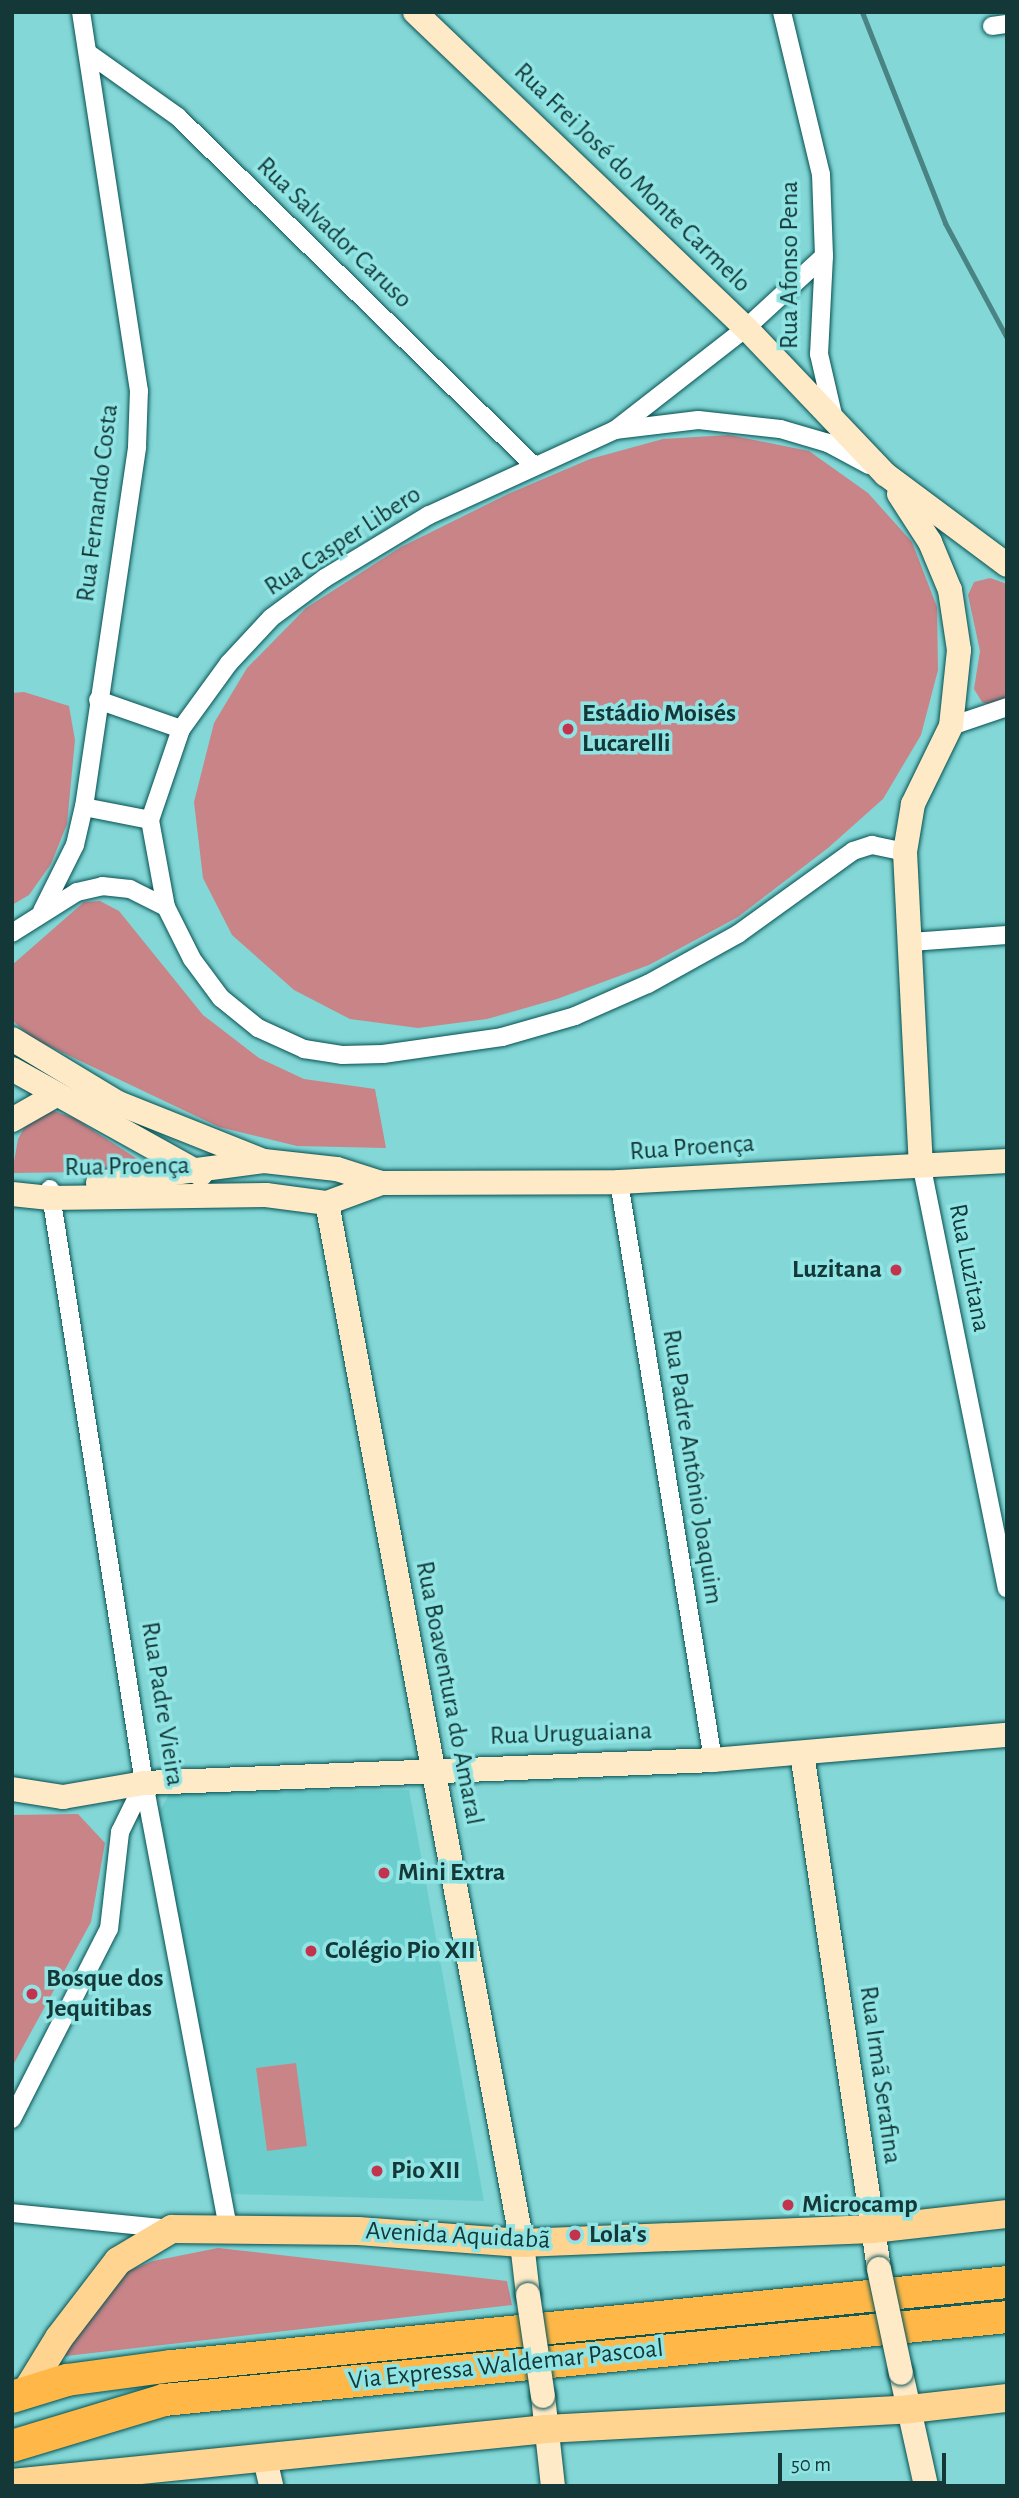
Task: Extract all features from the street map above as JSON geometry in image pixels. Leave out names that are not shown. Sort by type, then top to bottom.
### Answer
[{"type":"highway","name":"Via Expressa Waldemar Pascoal","points":[[20,2394],[172,2366],[1007,2282]]},
{"type":"highway","name":"Via Expressa Waldemar Pascoal","points":[[12,2446],[164,2400],[1007,2317]]},
{"type":"main road","name":"Rua Frei José do Monte Carmelo","points":[[415,12],[746,328],[835,421]]},
{"type":"main road","name":"Rua Afonso Pena","points":[[835,421],[885,474],[1007,565]]},
{"type":"main road","points":[[885,474],[930,542],[950,590],[959,650],[951,726],[913,804],[905,852],[921,1164]]},
{"type":"main road","points":[[12,1039],[118,1103],[264,1161]]},
{"type":"main road","points":[[12,1069],[54,1096],[196,1172]]},
{"type":"main road","points":[[12,1120],[54,1096]]},
{"type":"main road","name":"Rua Proença","points":[[36,1194],[264,1161],[337,1169],[381,1183],[619,1182],[1007,1161]]},
{"type":"main road","name":"Rua Proença","points":[[196,1172],[266,1195]]},
{"type":"main road","name":"Rua Proença","points":[[36,1194],[266,1195],[327,1203],[381,1183]]},
{"type":"main road","name":"Rua Boaventura do Amaral","points":[[327,1203],[522,2243],[553,2486]]},
{"type":"main road","name":"Rua Uruguaiana","points":[[12,1788],[63,1797],[144,1783],[432,1768],[712,1760],[1007,1735]]},
{"type":"main road","name":"Rua Irmã Serafina","points":[[802,1753],[879,2269],[926,2486]]},
{"type":"main road","name":"Avenida Aquidabã","points":[[20,2394],[118,2261],[173,2229],[228,2228],[522,2243],[873,2229],[1007,2214]]},
{"type":"main road","points":[[12,2483],[268,2472],[546,2429],[910,2409],[1007,2398]]},
{"type":"street","name":"Rua Fernando Costa","points":[[42,911],[75,845],[84,807],[137,447],[139,391],[80,12]]},
{"type":"street","name":"Rua Afonso Pena","points":[[782,13],[821,174],[824,256],[819,354],[835,421]]},
{"type":"street","name":"Rua Salvador Caruso","points":[[88,53],[178,117],[533,464]]},
{"type":"street","name":"Rua Casper Libero","points":[[824,256],[746,328],[614,430],[533,464],[429,515],[293,602],[229,663],[181,729],[150,820],[166,907],[192,959],[221,999],[258,1028],[304,1049],[383,1054],[502,1037],[575,1016],[648,984],[738,934],[853,851],[872,845],[905,852]]},
{"type":"street","name":"Rua Casper Libero","points":[[614,430],[698,419],[733,421],[828,443],[885,474]]},
{"type":"street","points":[[98,699],[181,729]]},
{"type":"street","points":[[951,726],[1007,707]]},
{"type":"street","points":[[84,807],[150,820]]},
{"type":"street","name":"Rua Fernando Costa","points":[[12,933],[42,911],[77,892],[102,886],[130,889],[166,907]]},
{"type":"street","points":[[911,942],[1007,935]]},
{"type":"street","name":"Rua Luzitana","points":[[921,1164],[1007,1588]]},
{"type":"street","name":"Rua Padre Antônio Joaquim","points":[[619,1182],[712,1760]]},
{"type":"street","name":"Rua Padre Vieira","points":[[36,1194],[228,2228]]},
{"type":"street","points":[[12,2119],[109,1928],[120,1832],[144,1783]]},
{"type":"street","points":[[12,2213],[173,2229]]},
{"type":"shaded area","name":"Estádio Moisés Lucarelli","points":[[729,435],[809,451],[868,493],[912,542],[937,607],[938,670],[921,735],[883,799],[828,848],[738,917],[649,965],[557,999],[487,1019],[418,1028],[350,1019],[294,990],[232,935],[203,878],[194,802],[214,723],[247,668],[306,608],[401,547],[508,494],[590,459],[663,439]]},
{"type":"shaded area","points":[[990,578],[1007,584],[1007,703],[995,707],[982,702],[974,689],[980,651],[968,595],[974,582]]},
{"type":"shaded area","points":[[24,692],[69,706],[75,740],[67,824],[51,864],[29,895],[12,905],[12,693]]},
{"type":"shaded area","points":[[100,901],[119,911],[203,1015],[259,1058],[304,1079],[375,1089],[386,1148],[297,1146],[219,1127],[32,1038],[12,1020],[12,965],[84,902]]},
{"type":"shaded area","points":[[54,1111],[74,1118],[156,1171],[12,1173],[18,1139],[30,1117]]},
{"type":"shaded area","name":"Colégio Pio XII","points":[[409,1790],[484,2201],[233,2194],[156,1817],[170,1793]]},
{"type":"shaded area","name":"Bosque dos Jequitibas","points":[[78,1814],[105,1843],[91,1922],[12,2067],[12,1815]]},
{"type":"shaded area","points":[[296,2063],[307,2146],[267,2151],[256,2068]]},
{"type":"shaded area","points":[[218,2248],[507,2281],[512,2305],[66,2356],[61,2345],[123,2273],[153,2261]]},
{"type":"railway","points":[[862,12],[945,223],[1007,338]]},
{"type":"place","name":"Estádio Moisés Lucarelli","points":[[568,729]]},
{"type":"place","name":"Luzitana","points":[[896,1270]]},
{"type":"place","name":"Mini Extra","points":[[384,1873]]},
{"type":"place","name":"Colégio Pio XII","points":[[311,1951]]},
{"type":"place","name":"Bosque dos Jequitibas","points":[[32,1994]]},
{"type":"place","name":"Pio XII","points":[[377,2171]]},
{"type":"place","name":"Microcamp","points":[[788,2205]]},
{"type":"place","name":"Lola's","points":[[575,2235]]}]
